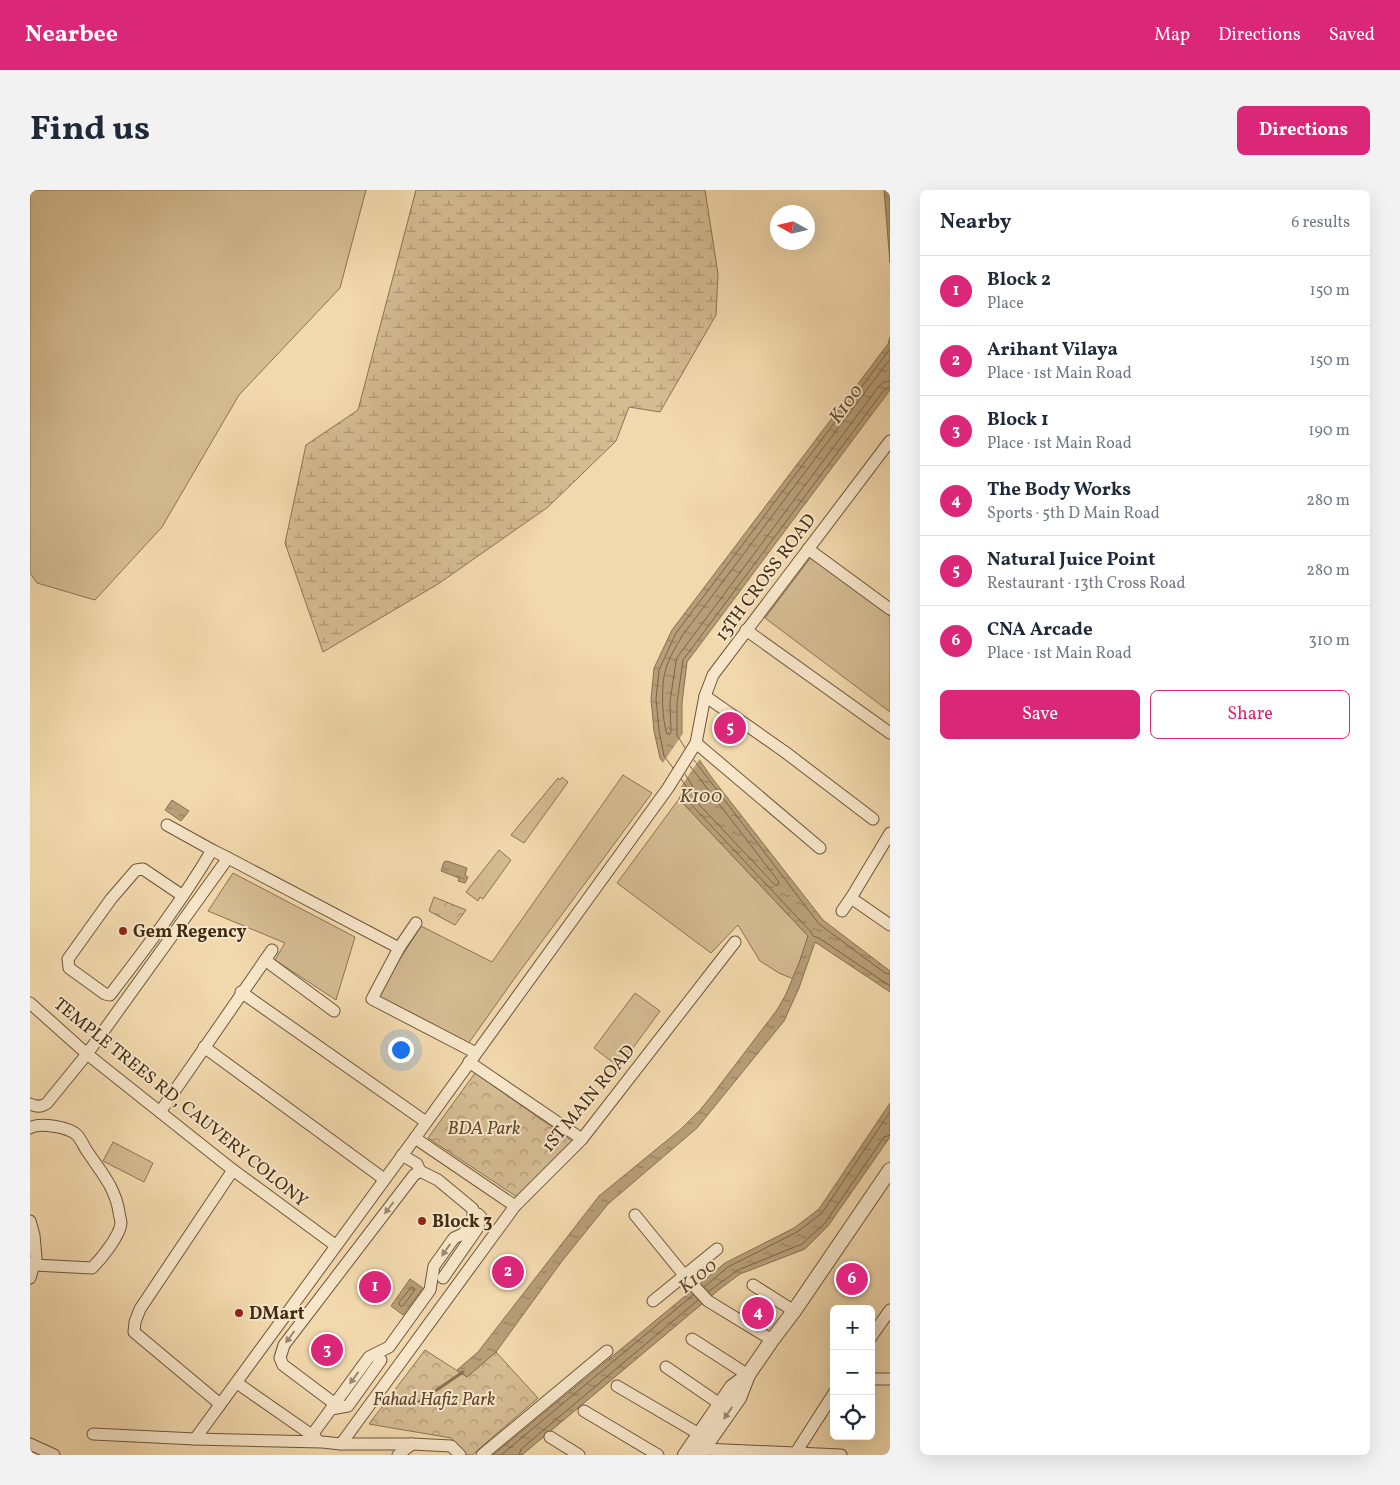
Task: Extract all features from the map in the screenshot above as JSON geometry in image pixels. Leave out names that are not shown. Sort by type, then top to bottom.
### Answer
[{"type":"street","name":"13TH CROSS ROAD","points":[[695,745],[705,696],[713,675],[890,441]]},
{"type":"street","points":[[808,549],[890,609]]},
{"type":"street","points":[[746,630],[890,733]]},
{"type":"street","points":[[705,696],[785,752],[872,819]]},
{"type":"street","points":[[195,1439],[415,1138],[695,745],[820,848]]},
{"type":"street","points":[[167,825],[400,948]]},
{"type":"street","points":[[842,911],[890,833]]},
{"type":"street","points":[[183,896],[143,869],[136,870],[111,899],[68,959],[68,968],[109,995],[167,921],[183,896],[212,850]]},
{"type":"street","points":[[30,1104],[43,1106],[47,1103],[87,1054],[228,858]]},
{"type":"street","points":[[851,898],[888,920]]},
{"type":"street","points":[[416,923],[372,999],[472,1058],[582,1139]]},
{"type":"street","name":"1ST MAIN ROAD","points":[[341,1444],[515,1206],[582,1139],[735,942]]},
{"type":"street","points":[[160,1112],[241,992],[269,955],[334,1011]]},
{"type":"street","points":[[241,992],[426,1122]]},
{"type":"street","name":"TEMPLE TREES RD, CAUVERY COLONY","points":[[30,1003],[87,1054],[232,1170],[335,1245]]},
{"type":"street","points":[[204,1047],[384,1178]]},
{"type":"street","points":[[30,1128],[38,1125],[58,1128],[68,1130],[78,1136],[113,1190],[118,1201],[121,1224],[117,1234],[92,1268],[34,1264]]},
{"type":"street","points":[[415,1138],[515,1206]]},
{"type":"street","points":[[402,1155],[417,1164],[420,1171],[438,1180],[481,1217],[477,1230],[443,1278]]},
{"type":"street","points":[[220,1404],[134,1332],[135,1322],[140,1309],[232,1170]]},
{"type":"street","points":[[701,1452],[739,1398],[748,1375],[794,1312],[890,1170]]},
{"type":"street","points":[[381,1360],[348,1406],[333,1407],[283,1365],[280,1358],[284,1345],[414,1175],[420,1171]]},
{"type":"street","points":[[312,1435],[369,1357],[388,1348],[430,1290],[434,1266],[454,1238],[463,1234],[473,1220],[473,1209]]},
{"type":"street","points":[[635,1215],[708,1301],[772,1340]]},
{"type":"street","points":[[30,1221],[34,1235],[36,1258],[30,1278]]},
{"type":"street","points":[[653,1301],[717,1249]]},
{"type":"street","points":[[753,1285],[794,1312]]},
{"type":"street","points":[[875,1332],[890,1310]]},
{"type":"street","points":[[692,1338],[748,1375]]},
{"type":"street","points":[[482,1455],[607,1351]]},
{"type":"street","points":[[666,1368],[720,1404]]},
{"type":"street","points":[[685,1455],[732,1387],[748,1375]]},
{"type":"street","points":[[875,1379],[890,1379]]},
{"type":"street","points":[[237,1383],[322,1442]]},
{"type":"street","points":[[618,1386],[694,1431]]},
{"type":"street","points":[[795,1454],[833,1395]]},
{"type":"street","points":[[584,1411],[658,1455]]},
{"type":"street","points":[[93,1434],[341,1444],[450,1446],[460,1455]]},
{"type":"street","points":[[550,1437],[579,1455]]},
{"type":"street","points":[[30,1444],[54,1455]]},
{"type":"street","points":[[398,1455],[412,1444]]},
{"type":"street","points":[[701,1452],[841,1455]]},
{"type":"green space","points":[[30,190],[366,190],[340,288],[239,395],[162,527],[95,600],[37,583],[30,573]]},
{"type":"green space","points":[[416,190],[705,190],[718,274],[716,315],[660,412],[629,407],[616,441],[548,507],[438,584],[323,652],[285,543],[306,445],[358,410]]},
{"type":"green space","points":[[811,557],[890,616],[890,712],[765,618]]},
{"type":"green space","points":[[623,775],[652,793],[468,1044],[379,997],[421,926],[492,962]]},
{"type":"green space","points":[[562,777],[568,782],[524,843],[511,835],[558,778],[560,780]]},
{"type":"green space","points":[[679,799],[808,936],[793,979],[760,961],[738,925],[711,953],[617,883]]},
{"type":"green space","points":[[499,850],[511,860],[483,899],[480,897],[478,901],[466,892]]},
{"type":"green space","points":[[233,873],[355,937],[336,1000],[275,960],[285,943],[208,911]]},
{"type":"green space","points":[[434,897],[466,910],[455,925],[429,911]]},
{"type":"green space","points":[[635,993],[660,1011],[619,1067],[594,1048]]},
{"type":"green space","name":"BDA Park","points":[[475,1073],[572,1141],[517,1197],[428,1138]]},
{"type":"green space","points":[[113,1142],[153,1163],[144,1182],[103,1161]]},
{"type":"green space","name":"Fahad Hafiz Park","points":[[425,1350],[467,1377],[496,1352],[538,1398],[472,1455],[466,1455],[451,1438],[369,1424]]},
{"type":"water","points":[[884,190],[890,190],[890,263]]},
{"type":"water","name":"K100","points":[[890,337],[890,390],[687,662],[682,703],[682,735],[712,778],[823,920],[890,971],[890,992],[815,942],[799,988],[784,1021],[697,1128],[608,1204],[562,1261],[496,1352],[467,1377],[457,1370],[478,1352],[599,1196],[681,1129],[713,1094],[777,1010],[799,963],[808,936],[679,799],[683,790],[660,758],[654,731],[651,699],[654,668],[672,630],[888,344]]},
{"type":"water","points":[[172,800],[189,811],[181,821],[165,810]]},
{"type":"water","points":[[447,861],[467,868],[465,875],[468,877],[465,883],[458,881],[459,878],[441,871],[444,862]]},
{"type":"water","name":"K100","points":[[890,1103],[890,1137],[828,1226],[805,1249],[740,1274],[522,1455],[493,1455],[725,1263],[794,1228],[819,1209]]},
{"type":"water","points":[[410,1279],[423,1288],[403,1315],[391,1306]]},
{"type":"pier","points":[[684,732],[701,757],[680,788],[662,764]]},
{"type":"waterway","points":[[416,1404],[463,1372]]},
{"type":"place","name":"Natural Juice Point","points":[[730,728]]},
{"type":"place","name":"Gem Regency","points":[[123,931]]},
{"type":"place","name":"Block 3","points":[[422,1221]]},
{"type":"place","name":"Arihant Vilaya","points":[[508,1272]]},
{"type":"place","name":"CNA Arcade","points":[[852,1279]]},
{"type":"place","name":"Block 2","points":[[375,1287]]},
{"type":"place","name":"DMart","points":[[239,1313]]},
{"type":"place","name":"The Body Works","points":[[758,1313]]},
{"type":"place","name":"Block 1","points":[[327,1350]]}]
